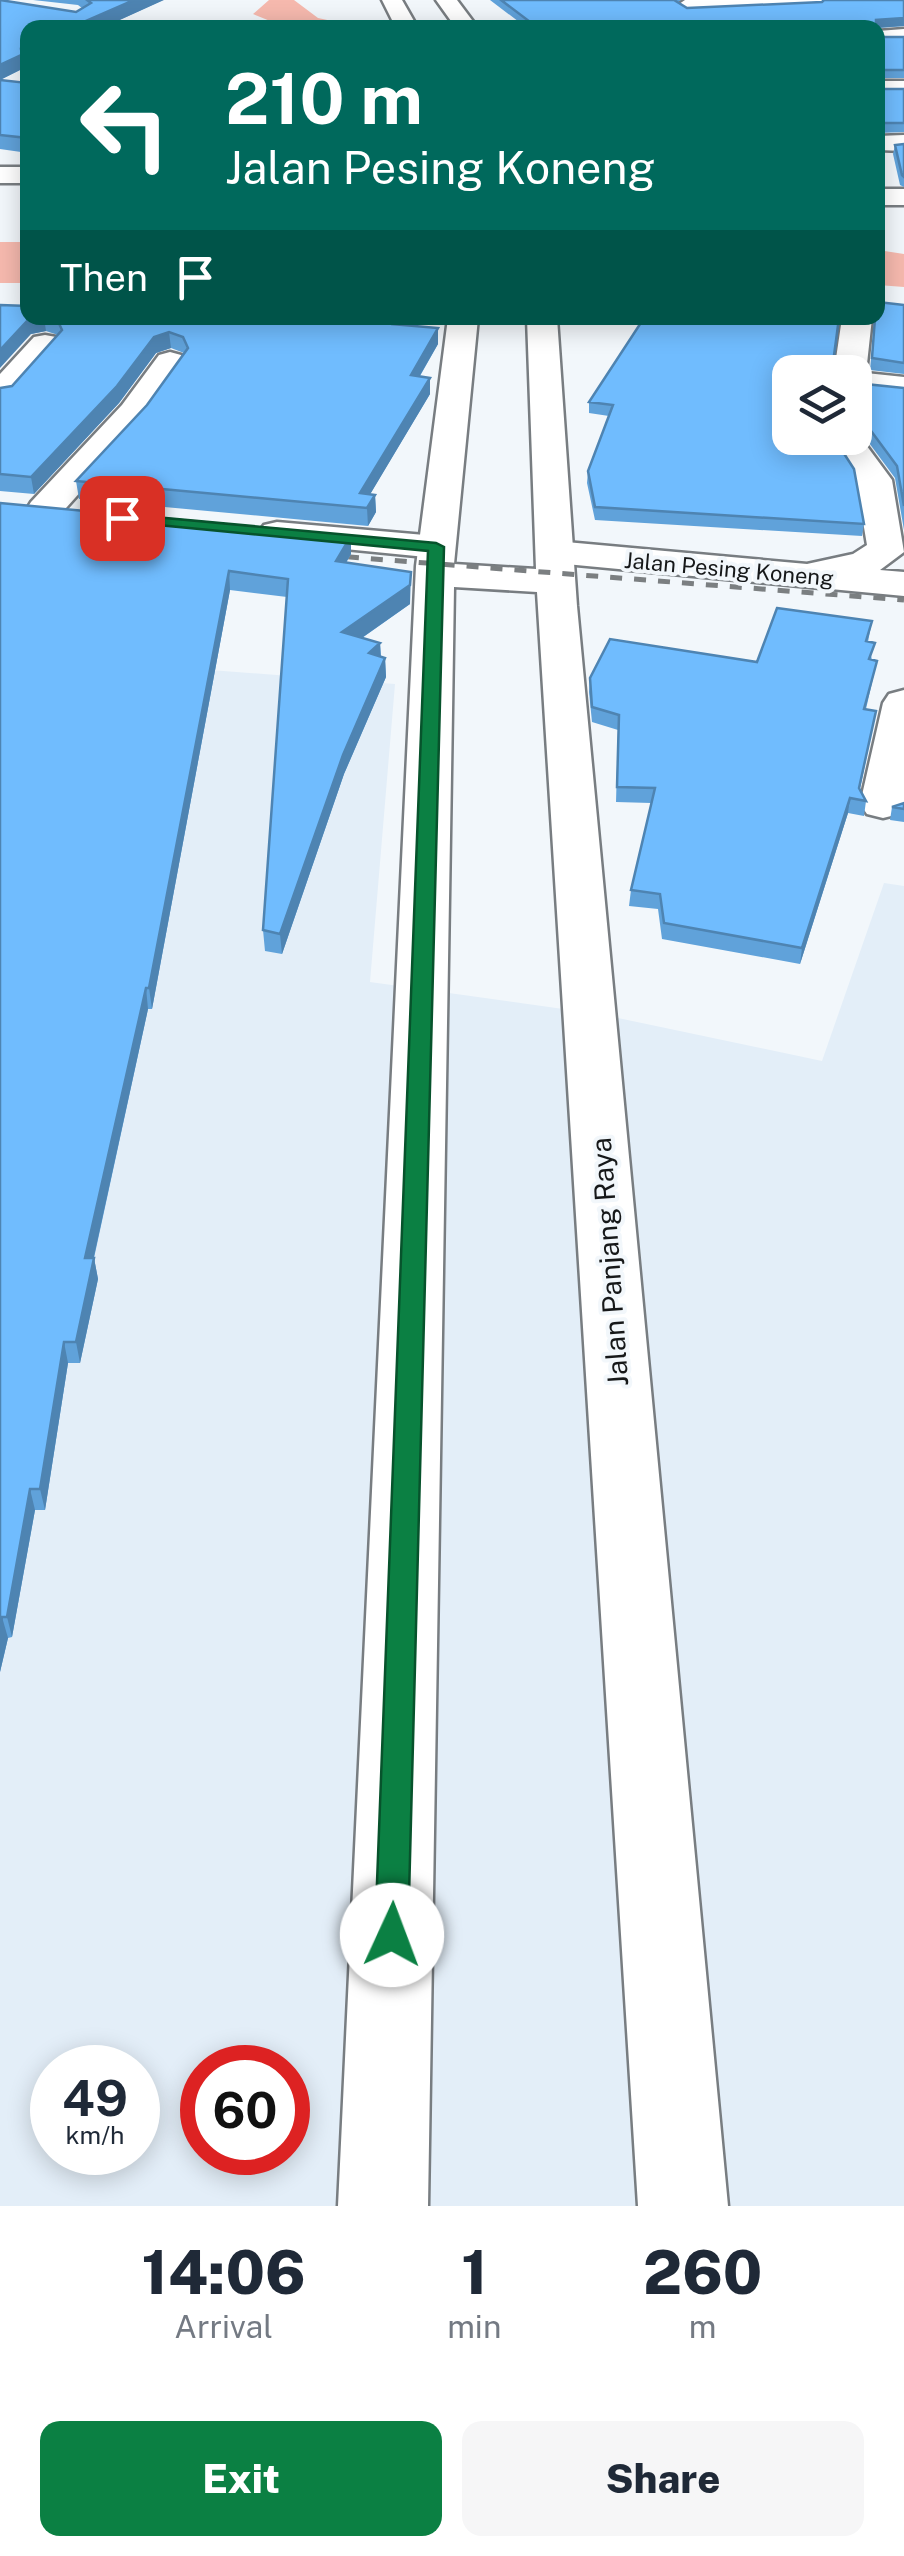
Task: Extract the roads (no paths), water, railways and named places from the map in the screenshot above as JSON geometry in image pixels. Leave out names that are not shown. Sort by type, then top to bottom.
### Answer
[{"type":"main road","points":[[446,0],[462,20]]},
{"type":"main road","points":[[683,3],[821,0]]},
{"type":"main road","points":[[683,3],[706,20]]},
{"type":"main road","points":[[383,2206],[435,561],[462,325]]},
{"type":"main road","name":"Jalan Panjang Raya","points":[[542,325],[555,567],[683,2206]]},
{"type":"main road","points":[[852,355],[856,325]]},
{"type":"main road","points":[[0,393],[45,344]]},
{"type":"main road","points":[[80,526],[26,517],[134,412],[170,362]]},
{"type":"main road","points":[[872,383],[904,388]]},
{"type":"main road","points":[[807,577],[823,570],[864,564],[888,550],[874,480],[857,455]]},
{"type":"main road","points":[[244,542],[435,561],[555,567],[904,609]]},
{"type":"main road","name":"Jalan Pesing Koneng","points":[[555,567],[904,584]]},
{"type":"main road","points":[[883,804],[904,703]]},
{"type":"railway","points":[[323,555],[904,600]]}]
